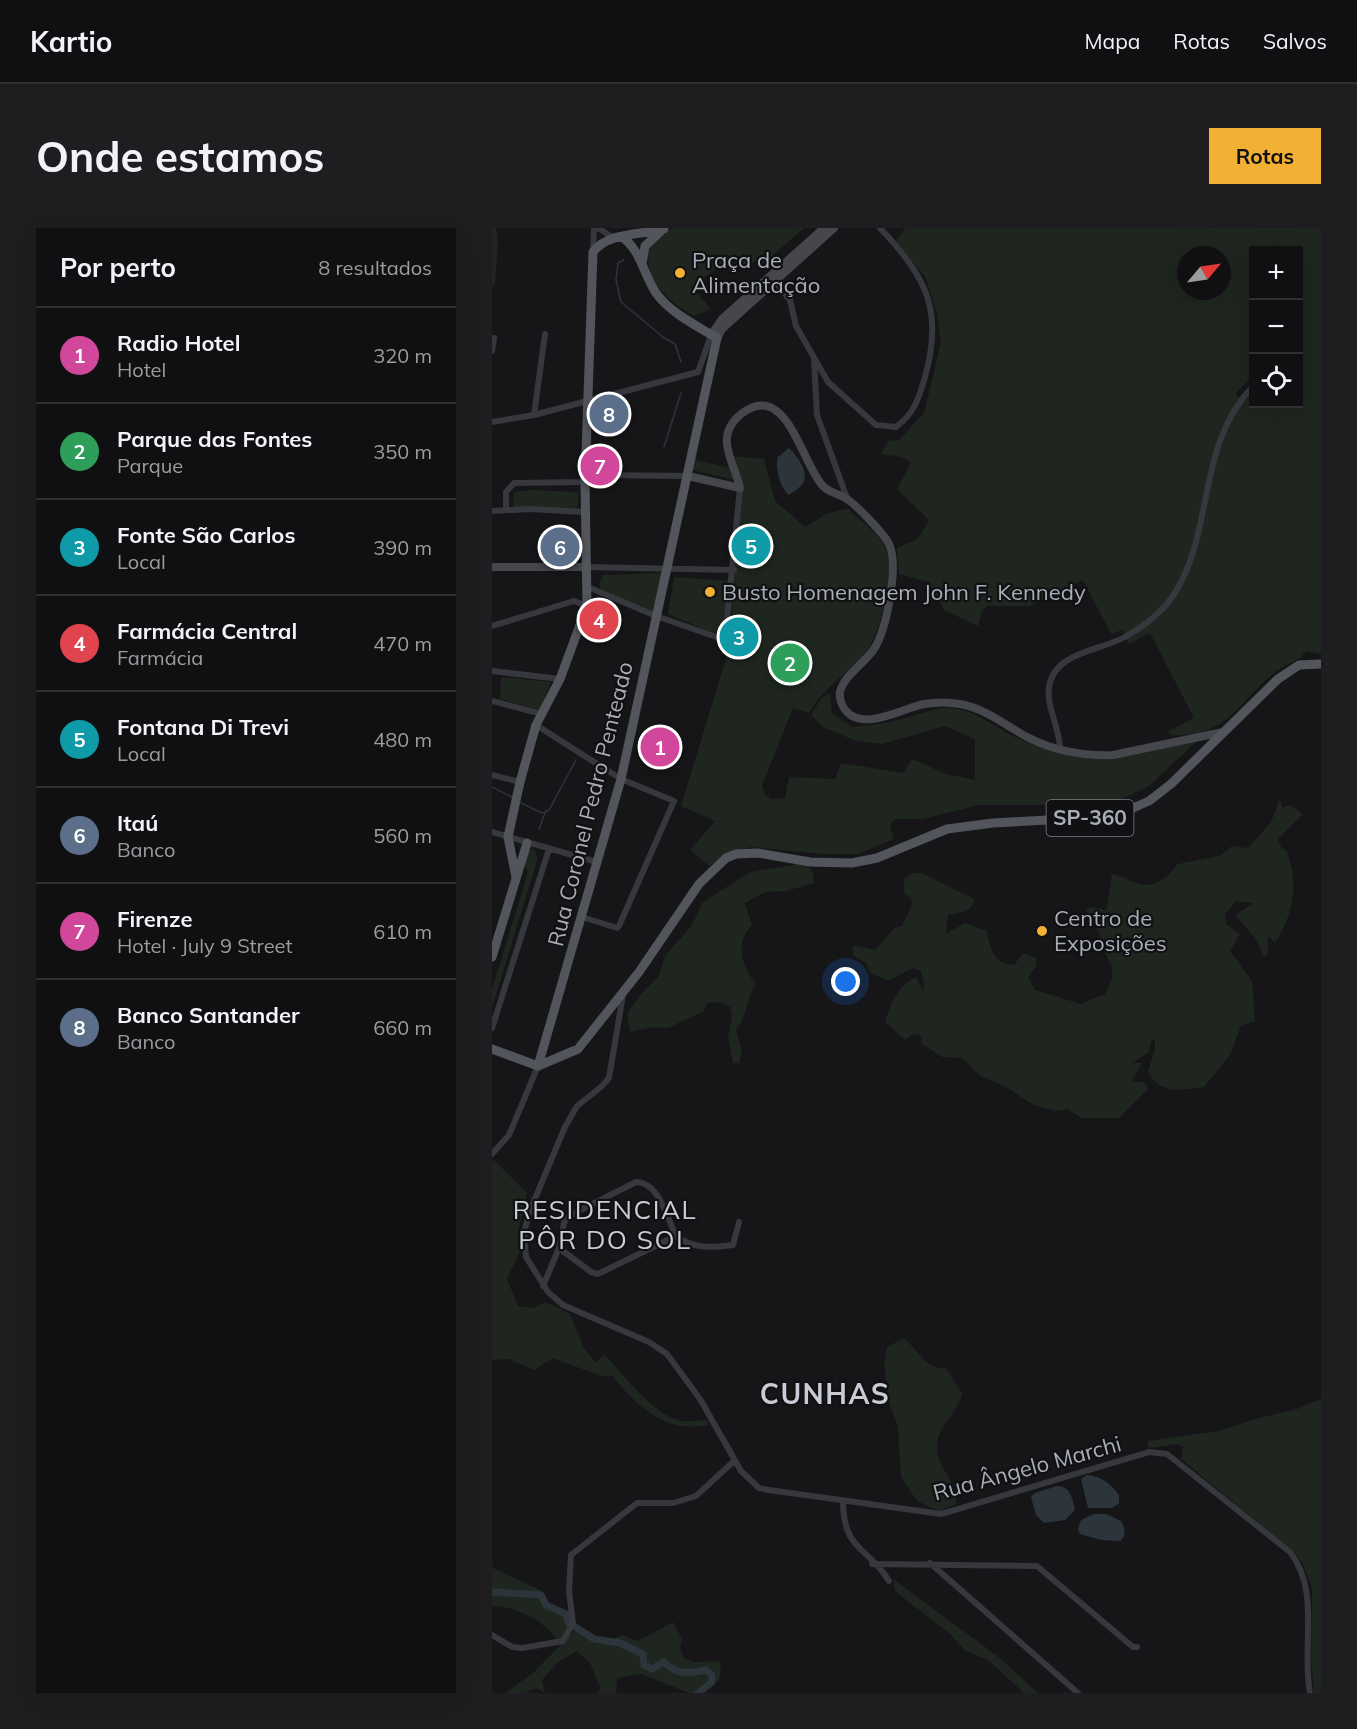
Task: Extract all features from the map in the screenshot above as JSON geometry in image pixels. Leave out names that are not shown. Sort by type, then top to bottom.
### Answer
[{"type":"main road","points":[[516,878],[507,837],[520,782],[536,725],[560,679],[587,606],[586,401],[593,252],[617,237],[664,229]]},
{"type":"main road","points":[[642,267],[645,246],[664,229]]},
{"type":"main road","points":[[617,237],[631,243],[657,295],[667,305],[714,337]]},
{"type":"main road","name":"Rua Coronel Pedro Penteado","points":[[538,1066],[621,779],[688,476],[709,375],[714,337]]},
{"type":"main road","name":"SP-360","points":[[538,1066],[578,1049],[623,991],[699,884],[726,858],[736,854],[758,853],[810,862],[852,863],[881,856],[947,829],[993,823],[1084,818],[1124,812],[1160,794],[1291,669],[1299,665],[1321,664]]},
{"type":"main road","points":[[492,957],[528,843]]},
{"type":"main road","points":[[492,1049],[538,1066]]},
{"type":"street","points":[[593,252],[596,228],[617,237]]},
{"type":"street","points":[[772,278],[824,228]]},
{"type":"street","points":[[698,372],[722,319],[834,228]]},
{"type":"street","points":[[772,278],[790,300],[796,326],[835,390],[871,421],[885,428],[896,427],[907,420],[919,399],[933,348],[933,333],[931,312],[917,272],[880,228]]},
{"type":"street","points":[[534,415],[545,334]]},
{"type":"street","points":[[492,351],[494,338]]},
{"type":"street","points":[[814,358],[817,415],[847,498]]},
{"type":"street","points":[[492,422],[534,415],[698,372],[709,375]]},
{"type":"street","points":[[1060,749],[1057,723],[1049,696],[1052,676],[1065,662],[1124,637],[1147,623],[1161,611],[1173,595],[1193,550],[1213,457],[1224,428],[1237,404],[1249,391]]},
{"type":"street","points":[[588,587],[656,616],[721,640],[726,638],[740,488],[725,440],[737,418],[755,405],[773,407],[785,418],[823,486],[847,498],[886,539],[891,550],[893,568],[878,642],[840,692],[842,705],[857,719],[864,720],[923,704],[960,704],[988,713],[1028,737],[1060,749],[1084,754],[1113,755],[1223,732]]},
{"type":"street","points":[[506,510],[506,492],[514,483],[585,482],[596,475],[688,476],[740,488]]},
{"type":"street","points":[[492,511],[585,512]]},
{"type":"street","points":[[492,567],[734,570]]},
{"type":"street","points":[[492,626],[574,601],[587,606]]},
{"type":"street","points":[[492,671],[560,679]]},
{"type":"street","points":[[492,701],[542,714]]},
{"type":"street","points":[[536,725],[621,779],[673,800],[674,805],[617,928],[582,917]]},
{"type":"street","points":[[492,775],[520,782]]},
{"type":"street","points":[[492,832],[597,862]]},
{"type":"street","points":[[492,1028],[549,849]]},
{"type":"street","name":"Rua Ângelo Marchi","points":[[623,991],[609,1078],[574,1112],[529,1213],[523,1245],[531,1269],[543,1286],[563,1305],[649,1342],[667,1354],[700,1399],[741,1472],[759,1488],[941,1514],[1149,1452],[1167,1454],[1290,1552],[1297,1561],[1309,1598],[1306,1653],[1310,1693]]},
{"type":"street","points":[[492,1154],[509,1135],[538,1066]]},
{"type":"street","points":[[543,1286],[559,1248],[564,1222],[569,1216],[636,1182],[646,1184],[654,1190],[676,1236],[684,1242],[710,1249],[733,1245],[739,1222]]},
{"type":"street","points":[[559,1248],[591,1272],[598,1274],[676,1236]]},
{"type":"street","points":[[492,1635],[512,1647],[539,1647],[563,1641],[572,1624],[569,1591],[571,1555],[638,1503],[673,1503],[696,1496],[734,1461]]},
{"type":"street","points":[[843,1500],[844,1526],[889,1581]]},
{"type":"street","points":[[872,1563],[1037,1566],[1133,1647],[1137,1647]]},
{"type":"street","points":[[930,1563],[1078,1693]]},
{"type":"shaded area","points":[[492,228],[496,228],[498,243],[495,285],[492,285]]},
{"type":"shaded area","points":[[672,228],[804,228],[761,265],[756,260],[746,269],[734,255],[692,287],[711,309],[694,316],[667,296],[654,279],[650,269],[649,247]]},
{"type":"shaded area","points":[[905,228],[1321,228],[1321,654],[1306,651],[1299,658],[1279,669],[1219,724],[1206,731],[1171,735],[1168,731],[1194,718],[1150,633],[1129,644],[1122,630],[1111,634],[1083,580],[1030,606],[987,606],[981,613],[978,626],[944,610],[929,582],[899,574],[897,548],[918,539],[929,520],[897,489],[911,462],[902,457],[881,454],[888,441],[899,440],[924,413],[941,342],[937,314],[926,278],[896,241]]},
{"type":"shaded area","points":[[789,448],[801,464],[805,479],[802,485],[789,495],[781,483],[777,461],[778,457]]},
{"type":"shaded area","points":[[732,456],[764,459],[775,501],[805,527],[828,513],[848,509],[883,543],[888,559],[889,572],[881,619],[871,645],[858,662],[827,689],[809,713],[793,708],[762,786],[765,794],[771,799],[785,798],[789,777],[835,779],[841,763],[903,773],[912,759],[946,774],[975,780],[975,739],[945,726],[882,744],[856,741],[823,727],[811,715],[822,697],[830,693],[832,713],[853,727],[887,722],[944,708],[960,709],[978,716],[1017,738],[1066,755],[1087,758],[1127,756],[1198,740],[1149,786],[1108,805],[979,805],[922,819],[894,819],[890,826],[894,839],[858,854],[823,854],[751,847],[723,857],[709,866],[690,850],[715,821],[681,806],[728,652],[742,490]]},
{"type":"shaded area","points":[[695,460],[730,468],[734,480],[692,470]]},
{"type":"shaded area","points":[[532,490],[579,492],[577,510],[513,509],[514,492]]},
{"type":"shaded area","points":[[662,573],[654,613],[601,591],[599,585],[603,575]]},
{"type":"shaded area","points":[[674,577],[731,581],[720,636],[668,614]]},
{"type":"shaded area","points":[[501,677],[551,682],[540,710],[500,699]]},
{"type":"shaded area","points":[[1280,798],[1282,808],[1290,805],[1303,814],[1278,839],[1281,847],[1287,851],[1291,863],[1293,898],[1290,910],[1287,921],[1275,943],[1268,936],[1268,954],[1264,957],[1256,939],[1235,915],[1254,903],[1236,901],[1225,915],[1226,924],[1240,934],[1230,951],[1252,981],[1255,1021],[1241,1026],[1230,1055],[1204,1087],[1172,1089],[1152,1079],[1148,1071],[1155,1050],[1155,1038],[1151,1042],[1148,1053],[1132,1063],[1142,1063],[1132,1081],[1146,1083],[1148,1089],[1119,1118],[1082,1118],[1067,1109],[1056,1111],[1033,1105],[1008,1088],[979,1075],[962,1058],[942,1057],[921,1043],[922,1036],[913,1034],[905,1040],[885,1022],[889,1009],[904,985],[916,977],[923,991],[921,971],[913,968],[888,981],[869,972],[867,964],[853,955],[853,945],[875,950],[894,928],[902,926],[912,904],[911,898],[904,892],[904,879],[913,873],[922,873],[974,899],[968,910],[948,915],[946,934],[965,923],[987,931],[991,949],[1002,962],[1014,965],[1023,953],[1036,958],[1037,965],[1028,977],[1035,990],[1081,1004],[1105,994],[1112,978],[1112,967],[1102,946],[1099,932],[1086,911],[1090,907],[1106,910],[1112,874],[1140,884],[1153,884],[1169,875],[1178,864],[1219,856],[1232,846],[1248,848],[1271,822]]},
{"type":"shaded area","points":[[534,849],[538,858],[492,1008],[492,989],[528,872],[524,863],[529,850]]},
{"type":"shaded area","points":[[806,865],[813,872],[814,883],[786,891],[765,892],[745,903],[752,925],[743,939],[742,955],[747,970],[756,984],[743,1019],[736,1030],[742,1050],[739,1063],[733,1063],[728,1037],[732,1016],[730,1007],[721,1002],[707,1003],[704,1011],[668,1028],[654,1027],[630,1032],[627,1014],[641,994],[658,977],[665,956],[692,925],[702,903],[750,872]]},
{"type":"shaded area","points":[[494,1160],[527,1193],[518,1232],[520,1251],[507,1279],[518,1306],[533,1308],[546,1302],[570,1314],[584,1348],[595,1362],[605,1355],[638,1392],[668,1416],[684,1421],[706,1420],[709,1425],[693,1427],[666,1422],[643,1408],[612,1376],[601,1376],[553,1358],[534,1370],[509,1359],[492,1360],[492,1161]]},
{"type":"shaded area","points":[[904,1338],[927,1362],[939,1368],[946,1368],[962,1393],[957,1407],[940,1432],[937,1447],[940,1462],[954,1489],[956,1504],[939,1511],[917,1501],[901,1477],[898,1427],[889,1402],[884,1365],[887,1347]]},
{"type":"shaded area","points":[[1321,1399],[1321,1693],[1314,1693],[1311,1659],[1312,1589],[1303,1564],[1294,1552],[1181,1459],[1183,1447],[1178,1444],[1149,1448],[1147,1441],[1218,1431],[1297,1409]]},
{"type":"shaded area","points":[[1087,1475],[1097,1477],[1109,1484],[1119,1495],[1119,1503],[1112,1508],[1088,1508],[1081,1479]]},
{"type":"shaded area","points":[[1057,1486],[1068,1491],[1075,1510],[1065,1520],[1044,1523],[1036,1515],[1031,1497],[1035,1493]]},
{"type":"shaded area","points":[[1094,1514],[1106,1514],[1121,1521],[1125,1532],[1122,1539],[1120,1541],[1101,1540],[1080,1534],[1078,1529],[1081,1520]]},
{"type":"shaded area","points":[[492,1562],[493,1568],[542,1591],[548,1604],[571,1613],[568,1630],[558,1643],[539,1622],[520,1612],[501,1606],[492,1606]]},
{"type":"shaded area","points":[[893,1579],[1000,1658],[1038,1693],[1024,1693],[988,1660],[966,1651],[950,1634],[895,1591]]},
{"type":"shaded area","points":[[673,1622],[682,1639],[680,1648],[684,1658],[693,1662],[719,1661],[721,1670],[719,1681],[704,1687],[698,1693],[689,1693],[641,1674],[617,1678],[616,1693],[598,1693],[600,1687],[590,1663],[577,1651],[558,1662],[542,1680],[545,1693],[536,1688],[525,1693],[506,1693],[535,1671],[577,1628],[599,1639],[610,1639],[623,1635],[638,1641]]},
{"type":"waterway","points":[[624,260],[618,263],[616,280],[621,302],[663,337],[675,344],[681,362]]},
{"type":"waterway","points":[[664,447],[681,393]]},
{"type":"waterway","points":[[521,803],[542,813],[549,810],[576,760]]},
{"type":"waterway","points":[[492,787],[512,797]]},
{"type":"waterway","points":[[539,829],[545,813]]},
{"type":"waterway","points":[[492,1592],[541,1595],[546,1605],[566,1614],[568,1622],[594,1639],[620,1643],[643,1654],[644,1665],[652,1669],[664,1662],[684,1672],[706,1670],[712,1675],[712,1682],[698,1693]]},
{"type":"place","name":"Praça de Alimentação","points":[[680,273]]},
{"type":"place","name":"Banco Santander","points":[[609,414]]},
{"type":"place","name":"Firenze","points":[[600,466]]},
{"type":"place","name":"Fontana Di Trevi","points":[[751,546]]},
{"type":"place","name":"Itaú","points":[[560,547]]},
{"type":"place","name":"Busto Homenagem John F. Kennedy","points":[[710,592]]},
{"type":"place","name":"Farmácia Central","points":[[599,620]]},
{"type":"place","name":"Fonte São Carlos","points":[[739,637]]},
{"type":"place","name":"Parque das Fontes","points":[[790,663]]},
{"type":"place","name":"Radio Hotel","points":[[660,747]]},
{"type":"place","name":"Centro de Exposições","points":[[1042,931]]},
{"type":"district","name":"RESIDENCIAL PÔR DO SOL","points":[[605,1225]]},
{"type":"district","name":"CUNHAS","points":[[825,1394]]}]
